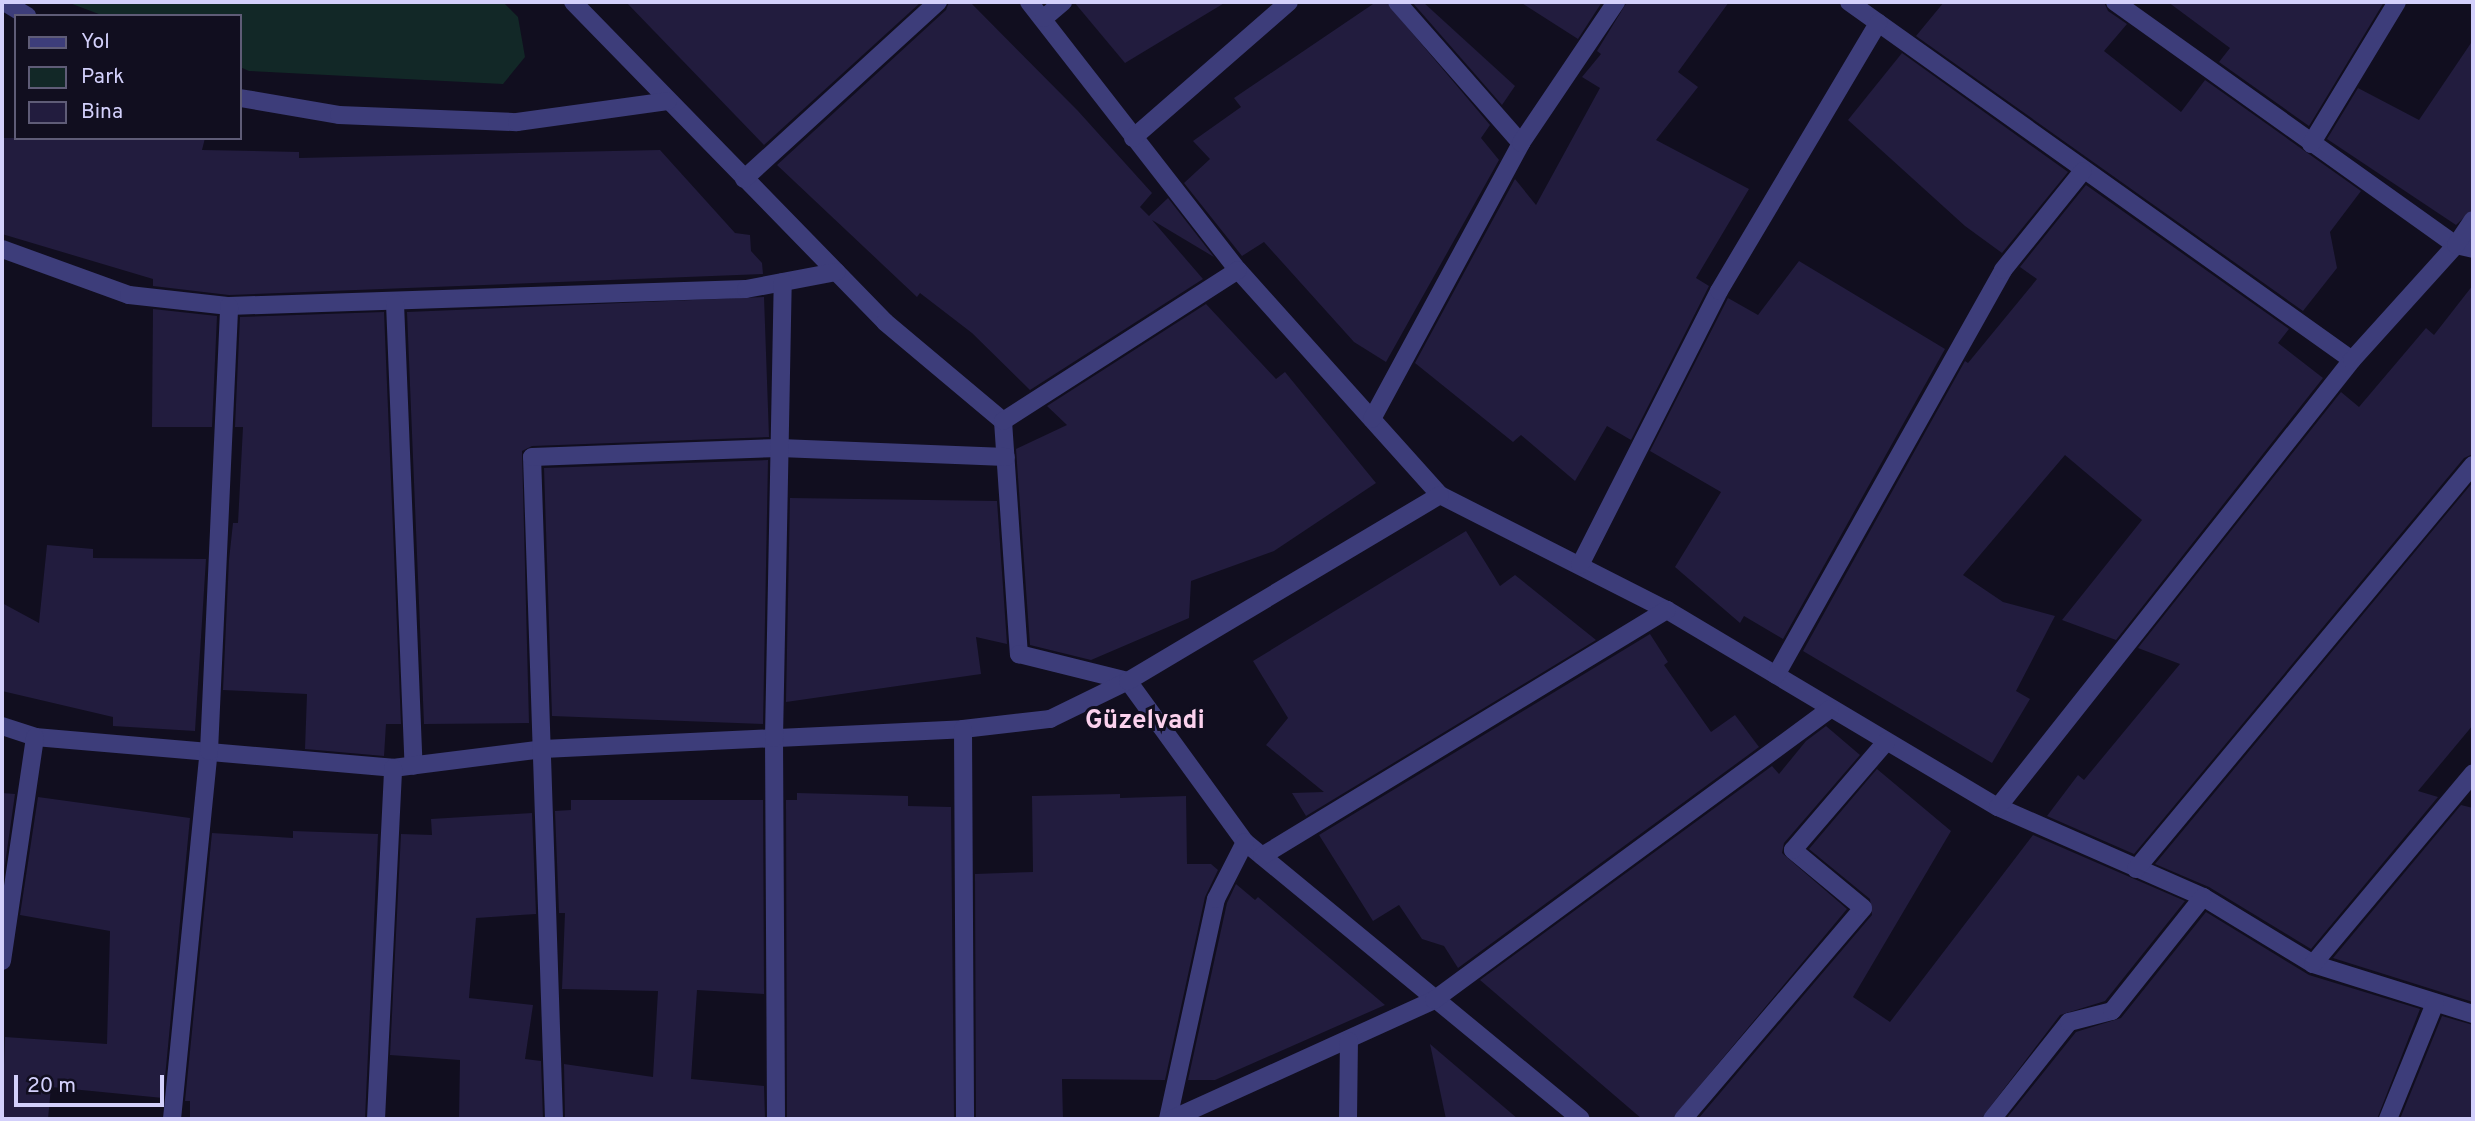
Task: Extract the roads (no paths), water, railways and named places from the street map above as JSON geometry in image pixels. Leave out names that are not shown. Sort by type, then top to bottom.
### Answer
[{"type":"street","points":[[4,2],[24,14]]},
{"type":"street","points":[[573,2],[885,322],[1003,421],[1019,653],[1128,681],[1245,842],[1581,1119]]},
{"type":"street","points":[[744,179],[938,2]]},
{"type":"street","points":[[1029,2],[1238,270],[1440,495],[1667,610],[1998,807],[2136,870],[2203,897],[2313,964],[2473,1014]]},
{"type":"street","points":[[1044,18],[1063,2]]},
{"type":"street","points":[[1133,138],[1289,2]]},
{"type":"street","points":[[1397,2],[1521,143]]},
{"type":"street","points":[[1372,419],[1521,143],[1616,2]]},
{"type":"street","points":[[1849,2],[2083,171],[2352,359]]},
{"type":"street","points":[[2115,2],[2311,144],[2465,247]]},
{"type":"street","points":[[2311,144],[2397,2]]},
{"type":"street","points":[[1580,565],[1719,291],[1878,23]]},
{"type":"street","points":[[242,99],[339,115],[517,122],[668,101]]},
{"type":"street","points":[[1776,675],[2003,270],[2083,171]]},
{"type":"street","points":[[1998,807],[2352,359],[2465,247],[2473,220]]},
{"type":"street","points":[[2,249],[129,295],[229,306],[396,303],[746,289],[836,272]]},
{"type":"street","points":[[1003,421],[1238,270]]},
{"type":"street","points":[[776,1119],[774,738],[783,282]]},
{"type":"street","points":[[396,303],[414,766]]},
{"type":"street","points":[[172,1119],[209,751],[229,306]]},
{"type":"street","points":[[554,1119],[532,457],[780,448],[1006,457]]},
{"type":"street","points":[[2136,870],[2473,465]]},
{"type":"street","points":[[2,726],[35,737],[393,768],[543,749],[963,729],[1050,719],[1128,681],[1440,495]]},
{"type":"street","points":[[1262,856],[1667,610]]},
{"type":"street","points":[[1170,1119],[1349,1041],[1434,1000],[1830,709]]},
{"type":"street","points":[[963,729],[965,1119]]},
{"type":"street","points":[[2,961],[35,737]]},
{"type":"street","points":[[1683,1119],[1863,908],[1793,850],[1886,742]]},
{"type":"street","points":[[376,1119],[393,768]]},
{"type":"street","points":[[2313,964],[2465,796],[2473,773]]},
{"type":"street","points":[[1170,1119],[1216,899],[1245,842]]},
{"type":"street","points":[[1992,1119],[2069,1022],[2112,1011],[2203,897]]},
{"type":"street","points":[[2388,1119],[2435,1003]]},
{"type":"street","points":[[1348,1119],[1349,1041]]},
{"type":"district","name":"Güzelvadi","points":[[1145,722]]}]
